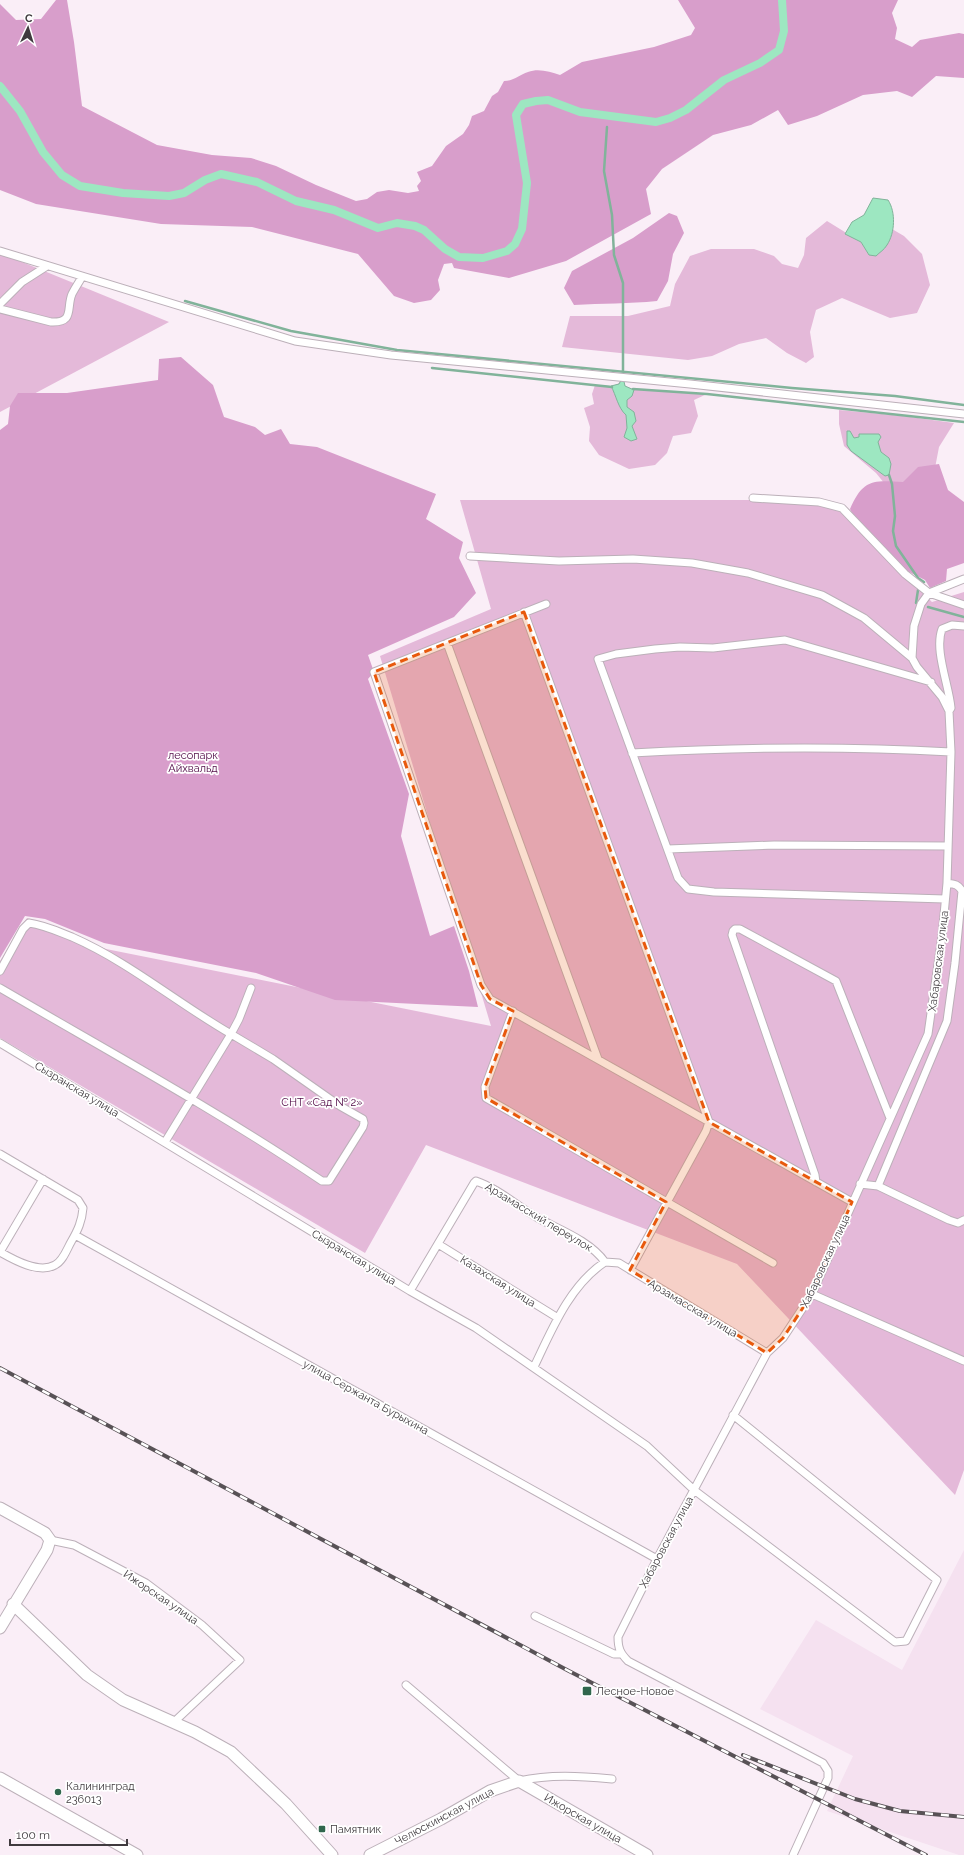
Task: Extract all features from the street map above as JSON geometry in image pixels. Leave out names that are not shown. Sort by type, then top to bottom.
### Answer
[{"type":"street","points":[[0,251],[82,277],[303,342],[391,355],[690,384],[964,414]]},
{"type":"street","points":[[0,304],[22,282],[47,266]]},
{"type":"street","points":[[0,309],[51,322],[65,320],[69,314],[72,293],[82,277]]},
{"type":"street","points":[[752,498],[819,502],[842,508],[904,574],[929,593],[964,605]]},
{"type":"street","points":[[470,556],[559,561],[634,559],[692,563],[748,573],[822,595],[864,618],[912,658],[917,667],[942,697],[949,711]]},
{"type":"street","points":[[912,658],[914,626],[921,604],[929,593],[964,578]]},
{"type":"street","points":[[546,604],[374,672],[481,985],[490,999],[852,1202]]},
{"type":"street","points":[[524,612],[709,1122],[706,1132],[666,1202],[630,1270]]},
{"type":"street","name":"Хабаровская улица","points":[[621,1654],[618,1647],[618,1637],[621,1628],[767,1353],[782,1338],[812,1294],[928,1034],[942,936],[947,883],[951,752],[949,711],[951,708],[940,648],[940,634],[942,629],[952,625],[964,626]]},
{"type":"street","points":[[931,682],[785,640],[713,648],[680,647],[616,654],[598,660],[678,878],[688,889],[721,892],[945,899]]},
{"type":"street","points":[[446,643],[598,1059]]},
{"type":"street","points":[[632,753],[790,747],[898,749],[951,752]]},
{"type":"street","points":[[668,849],[774,845],[947,846]]},
{"type":"street","points":[[878,1186],[947,1021],[962,891],[960,887],[947,883]]},
{"type":"street","points":[[0,971],[23,929],[28,923],[43,925],[88,945],[139,974],[204,1018],[273,1059],[340,1106],[363,1119],[363,1127],[332,1178],[327,1182],[322,1181],[246,1130],[190,1099],[159,1078],[0,988]]},
{"type":"street","points":[[816,1182],[732,931],[740,929],[836,981],[890,1118]]},
{"type":"street","points":[[165,1142],[231,1034],[239,1019],[250,988]]},
{"type":"street","points":[[513,1011],[485,1087],[486,1098],[772,1263]]},
{"type":"street","name":"Сызранская улица","points":[[0,1043],[410,1291],[476,1328],[647,1446],[694,1490],[894,1642],[906,1641],[937,1580],[733,1415]]},
{"type":"street","points":[[0,1154],[43,1179],[78,1200],[83,1208],[82,1221],[62,1258],[56,1264],[46,1268],[27,1265],[0,1252],[43,1179]]},
{"type":"street","name":"Арзамасский переулок","points":[[410,1291],[476,1181],[489,1185],[537,1217],[569,1234],[600,1255],[605,1262]]},
{"type":"street","points":[[860,1184],[878,1186],[949,1220],[958,1223],[964,1220]]},
{"type":"street","name":"улица Сержанта Бурыхина","points":[[75,1235],[657,1559]]},
{"type":"street","name":"Казахская улица","points":[[438,1244],[558,1318]]},
{"type":"street","points":[[534,1367],[558,1318],[590,1272],[605,1262]]},
{"type":"street","name":"Арзамасская улица","points":[[605,1262],[619,1263],[767,1353]]},
{"type":"street","points":[[812,1294],[964,1361]]},
{"type":"street","points":[[0,1508],[45,1532],[50,1540],[48,1550],[13,1604],[0,1628]]},
{"type":"street","name":"Ижорская улица","points":[[50,1540],[74,1545],[146,1583],[202,1625],[240,1660],[174,1722]]},
{"type":"street","points":[[13,1604],[87,1675],[123,1700],[174,1722],[231,1752],[286,1804],[332,1855]]},
{"type":"street","points":[[535,1616],[614,1654],[621,1654],[628,1661],[823,1763],[828,1771],[828,1778],[793,1855]]},
{"type":"street","points":[[406,1685],[519,1781],[537,1777],[559,1775],[612,1779]]},
{"type":"street","points":[[0,1778],[137,1855]]},
{"type":"street","name":"Ижорская улица","points":[[519,1781],[641,1854]]},
{"type":"street","name":"Челюскинская улица","points":[[370,1855],[383,1852],[490,1791],[519,1781]]},
{"type":"highlighted area","points":[[524,612],[709,1122],[852,1202],[812,1294],[783,1338],[767,1353],[630,1270],[666,1202],[486,1098],[485,1087],[513,1011],[490,999],[481,985],[374,672]]},
{"type":"shaded area","points":[[873,198],[888,200],[891,205],[894,222],[890,240],[885,248],[876,256],[869,255],[861,242],[845,234],[852,222],[864,215]]},
{"type":"shaded area","points":[[623,377],[625,386],[634,390],[632,396],[627,400],[627,407],[634,412],[636,421],[632,426],[637,439],[631,441],[624,437],[627,428],[626,415],[619,405],[611,386],[619,384]]},
{"type":"shaded area","points":[[847,431],[850,431],[854,438],[859,437],[859,434],[879,434],[881,437],[878,442],[881,452],[889,458],[891,464],[889,475],[885,476],[851,451],[847,445]]},
{"type":"shaded area","points":[[964,1550],[964,1855],[959,1855],[827,1811],[853,1756],[760,1709],[816,1620],[902,1670]]},
{"type":"green space","points":[[56,0],[67,0],[82,106],[157,145],[212,155],[251,158],[276,166],[316,185],[356,201],[367,199],[377,192],[389,190],[408,193],[419,191],[417,186],[421,181],[417,172],[432,166],[446,146],[463,134],[469,125],[472,116],[484,111],[492,96],[498,92],[504,81],[511,80],[536,70],[560,75],[582,62],[654,47],[691,35],[695,28],[678,0],[898,0],[892,13],[897,28],[895,39],[912,47],[920,40],[959,33],[964,34],[964,78],[936,76],[912,97],[897,91],[863,95],[817,116],[788,125],[778,110],[751,125],[713,135],[662,169],[646,189],[651,214],[566,261],[509,278],[454,268],[452,263],[444,264],[438,280],[440,290],[431,300],[414,303],[394,296],[358,254],[252,227],[161,224],[36,204],[0,190],[0,4],[16,20],[41,19]]},
{"type":"green space","points":[[669,213],[677,216],[684,233],[673,254],[668,281],[657,301],[574,305],[564,288],[572,271],[633,238]]},
{"type":"green space","points":[[827,221],[861,242],[869,255],[879,252],[888,243],[892,229],[904,236],[922,254],[930,285],[917,313],[890,318],[842,298],[816,310],[810,332],[814,357],[806,363],[787,353],[766,338],[739,344],[712,356],[688,360],[562,347],[570,316],[628,316],[670,306],[675,284],[690,256],[711,249],[754,249],[774,256],[782,264],[798,268],[804,255],[806,238]]},
{"type":"green space","points":[[0,253],[169,322],[0,412]]},
{"type":"green space","name":"лесопарк Айхвальд","points":[[181,357],[213,385],[224,417],[255,427],[265,435],[281,429],[290,444],[317,447],[436,494],[426,519],[463,542],[459,558],[476,593],[454,617],[368,655],[374,672],[368,679],[409,794],[401,836],[430,936],[454,926],[469,971],[478,1007],[335,1000],[256,973],[104,943],[45,919],[25,916],[0,958],[0,430],[8,424],[10,406],[18,393],[67,393],[158,380],[159,359]]},
{"type":"green space","points":[[623,377],[625,386],[633,389],[707,394],[694,400],[698,416],[691,433],[673,436],[667,453],[655,465],[629,469],[599,455],[589,441],[590,427],[584,408],[594,404],[592,394],[595,385],[611,386],[618,384]]},
{"type":"green space","points":[[839,410],[903,416],[954,423],[939,447],[935,468],[889,489],[876,473],[844,446],[839,424]]},
{"type":"green space","points":[[939,464],[948,490],[964,502],[964,563],[947,569],[946,581],[930,588],[925,580],[907,571],[869,533],[853,515],[850,509],[860,492],[870,484],[884,481],[903,482],[918,467]]},
{"type":"green space","name":"СНТ «Сад № 2»","points":[[460,500],[828,500],[932,602],[964,592],[964,1470],[955,1495],[737,1264],[426,1145],[365,1253],[0,1038],[0,961],[27,918],[106,949],[491,1026],[380,656],[491,609]]},
{"type":"waterway","points":[[0,86],[20,111],[43,152],[62,175],[80,186],[123,193],[169,196],[184,193],[205,180],[221,174],[257,182],[296,201],[334,210],[378,228],[397,223],[415,226],[424,230],[445,249],[459,257],[483,258],[507,251],[515,244],[522,229],[527,183],[516,115],[523,104],[548,100],[580,112],[656,122],[670,118],[686,110],[724,80],[760,63],[779,50],[784,31],[782,0]]},
{"type":"waterway","points":[[607,127],[604,171],[612,215],[614,255],[623,283],[623,372]]},
{"type":"waterway","points":[[185,301],[291,331],[397,350],[792,388],[895,396],[964,405]]},
{"type":"waterway","points":[[432,368],[612,387]]},
{"type":"waterway","points":[[633,389],[707,394],[964,422]]},
{"type":"waterway","points":[[889,475],[892,484],[895,516],[893,531],[896,546],[918,578],[924,582]]},
{"type":"waterway","points":[[916,603],[918,590]]},
{"type":"waterway","points":[[928,607],[964,617]]},
{"type":"railway","points":[[0,1368],[567,1670],[926,1855]]},
{"type":"railway","points":[[743,1755],[855,1799],[900,1811],[964,1817]]},
{"type":"place","name":"Лесное-Новое","points":[[587,1691]]},
{"type":"place","name":"Калининград 236013","points":[[58,1792]]},
{"type":"place","name":"Памятник","points":[[322,1829]]}]
